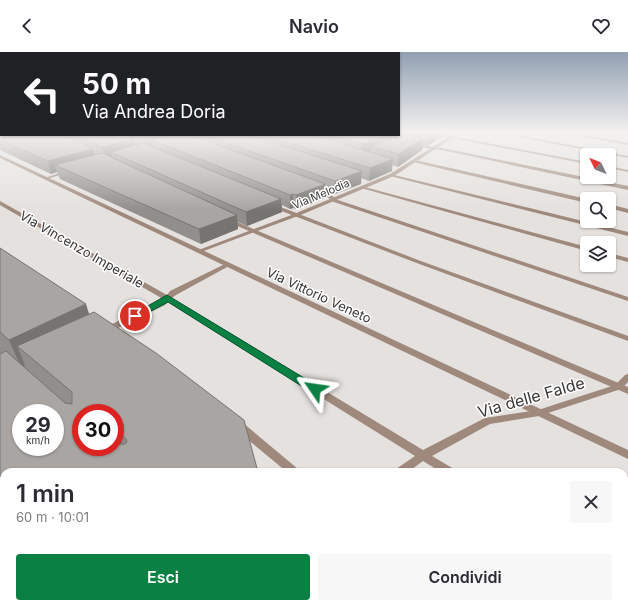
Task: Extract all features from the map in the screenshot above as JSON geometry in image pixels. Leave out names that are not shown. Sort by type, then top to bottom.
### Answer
[{"type":"street","name":"Via Vittorio Veneto","points":[[4,158],[628,455]]},
{"type":"street","name":"Via Melodia","points":[[199,251],[296,215],[363,184],[371,184],[392,172],[400,171],[419,158]]},
{"type":"street","points":[[485,158],[628,188]]},
{"type":"street","points":[[561,158],[580,162]]},
{"type":"street","points":[[415,161],[580,199]]},
{"type":"street","points":[[616,168],[628,171]]},
{"type":"street","points":[[47,178],[76,170]]},
{"type":"street","points":[[392,172],[628,234]]},
{"type":"street","points":[[363,184],[580,247]]},
{"type":"street","points":[[307,188],[336,201],[628,299]]},
{"type":"street","name":"Via Vincenzo Imperiale","points":[[0,202],[167,298],[443,468]]},
{"type":"street","points":[[268,203],[296,215],[628,339]]},
{"type":"street","points":[[616,208],[628,211]]},
{"type":"street","points":[[224,218],[252,232],[628,391]]},
{"type":"street","points":[[616,257],[628,260]]},
{"type":"street","points":[[106,331],[162,302],[173,293],[227,265]]},
{"type":"street","name":"Via delle Falde","points":[[406,468],[422,456],[488,421],[539,413],[618,387],[628,377]]},
{"type":"street","points":[[230,418],[289,468]]},
{"type":"building","points":[[41,158],[59,158],[48,161]]},
{"type":"building","points":[[83,158],[113,158],[237,215],[199,229],[55,165]]},
{"type":"building","points":[[124,158],[180,158],[281,199],[246,212]]},
{"type":"building","points":[[197,158],[253,158],[325,184],[296,195],[290,195]]},
{"type":"building","points":[[269,158],[321,158],[362,171],[335,181]]},
{"type":"building","points":[[338,158],[393,159],[370,168]]},
{"type":"building","points":[[0,248],[86,304],[9,340],[0,332]]},
{"type":"building","points":[[94,312],[156,353],[244,420],[257,468],[0,468],[0,354],[6,351],[65,403],[72,404],[72,392],[17,346]]},
{"type":"route","points":[[135,316],[167,298],[315,389]]}]
